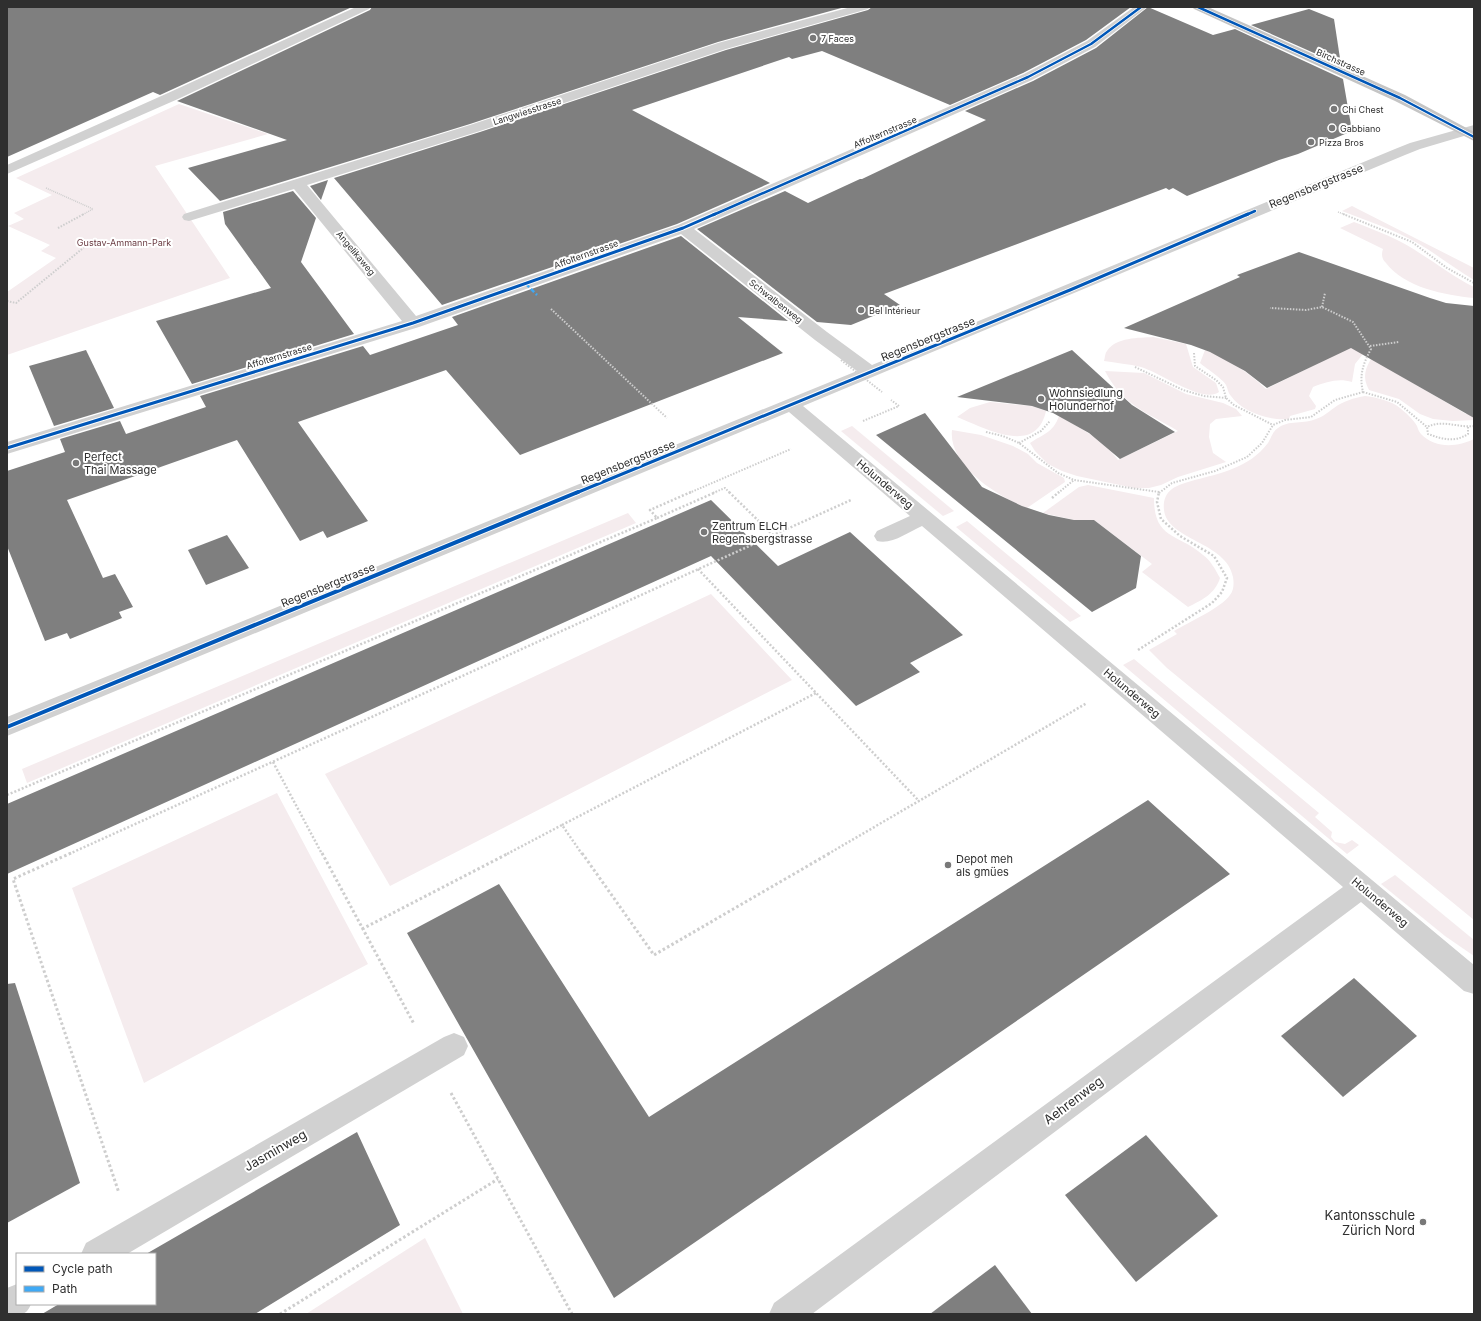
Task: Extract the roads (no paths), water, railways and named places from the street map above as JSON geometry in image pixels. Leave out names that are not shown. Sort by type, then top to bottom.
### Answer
[{"type":"main road","name":"Birchstrasse","points":[[1198,7],[1410,103],[1471,133]]},
{"type":"street","points":[[7,170],[173,96],[365,7]]},
{"type":"street","name":"Langwiesstrasse","points":[[189,217],[475,128],[722,46],[864,7]]},
{"type":"street","name":"Affolternstrasse","points":[[7,448],[413,323],[683,228],[1021,80],[1101,38],[1142,7]]},
{"type":"street","name":"Regensbergstrasse","points":[[7,727],[791,405],[1400,152],[1415,146],[1471,133]]},
{"type":"street","name":"Angelikaweg","points":[[298,184],[413,323]]},
{"type":"street","name":"Schwalbenweg","points":[[683,228],[821,336],[870,372]]},
{"type":"street","name":"Holunderweg","points":[[791,405],[1474,982]]},
{"type":"street","points":[[884,536],[924,517]]},
{"type":"street","name":"Aehrenweg","points":[[785,1314],[1362,887]]},
{"type":"street","name":"Jasminweg","points":[[99,1253],[454,1046]]},
{"type":"street","points":[[7,1306],[16,1301]]},
{"type":"place","name":"7 Faces","points":[[813,38]]},
{"type":"place","name":"Chi Chest","points":[[1334,109]]},
{"type":"place","name":"Gabbiano","points":[[1332,128]]},
{"type":"place","name":"Pizza Bros","points":[[1311,142]]},
{"type":"place","name":"Bel Intérieur","points":[[861,310]]},
{"type":"place","name":"Wohnsiedlung Holunderhof","points":[[1041,399]]},
{"type":"place","name":"Perfect Thai Massage","points":[[76,463]]},
{"type":"place","name":"Zentrum ELCH Regensbergstrasse","points":[[704,532]]},
{"type":"place","name":"Depot meh als gmües","points":[[948,865]]},
{"type":"place","name":"Kantonsschule Zürich Nord","points":[[1423,1222]]},
{"type":"park label","name":"Gustav-Ammann-Park","points":[[124,242]]}]
